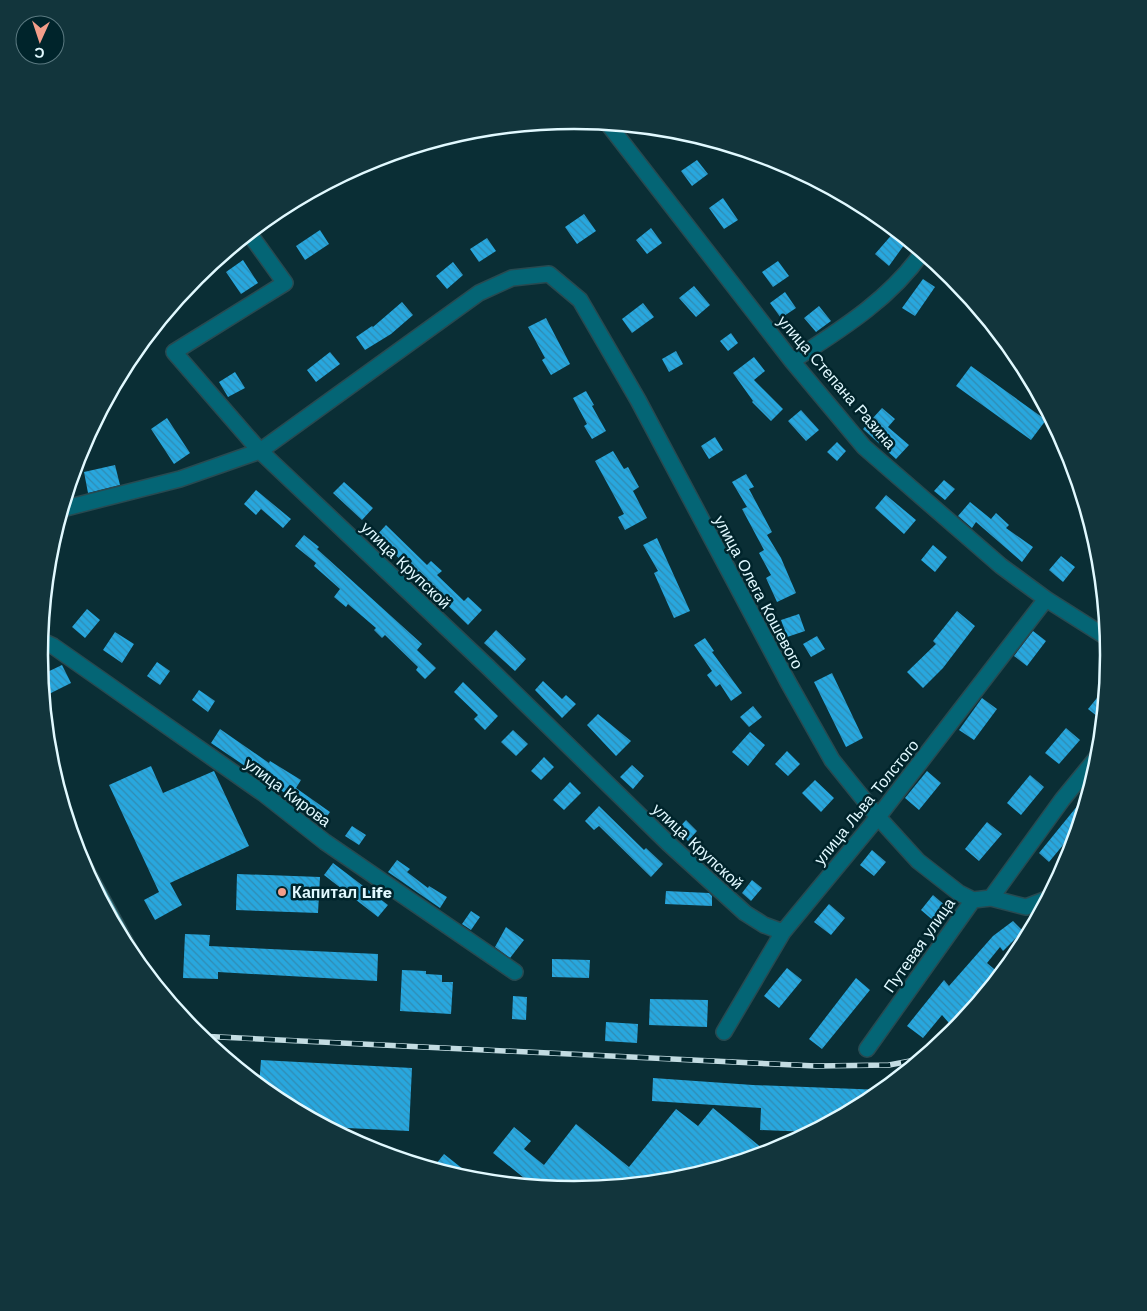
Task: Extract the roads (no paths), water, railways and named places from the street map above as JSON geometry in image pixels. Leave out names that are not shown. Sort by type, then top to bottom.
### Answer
[{"type":"street","name":"улица Степана Разина","points":[[614,132],[792,361],[864,447],[962,534],[1046,599],[1099,632]]},
{"type":"street","name":"улица Крупской","points":[[253,238],[285,283],[174,352],[260,451],[488,667],[668,843],[745,913],[764,925],[783,932]]},
{"type":"street","points":[[792,361],[875,305],[906,275],[918,258]]},
{"type":"street","name":"улица Олега Кошевого","points":[[260,451],[479,293],[512,278],[549,274],[580,300],[638,400],[788,682],[832,760],[878,817],[918,861],[959,893],[973,900]]},
{"type":"street","points":[[69,507],[180,479],[260,451]]},
{"type":"street","name":"улица Льва Толстого","points":[[724,1032],[783,932],[878,817],[1046,599]]},
{"type":"street","name":"улица Кирова","points":[[48,644],[264,794],[326,842],[515,972]]},
{"type":"street","points":[[1037,903],[1026,907],[991,898],[1062,800],[1087,770]]},
{"type":"street","name":"Путевая улица","points":[[867,1049],[973,900],[991,898]]},
{"type":"railway","points":[[212,1037],[816,1066],[889,1065],[908,1062]]},
{"type":"place","name":"Капитал Life","points":[[282,892]]}]
